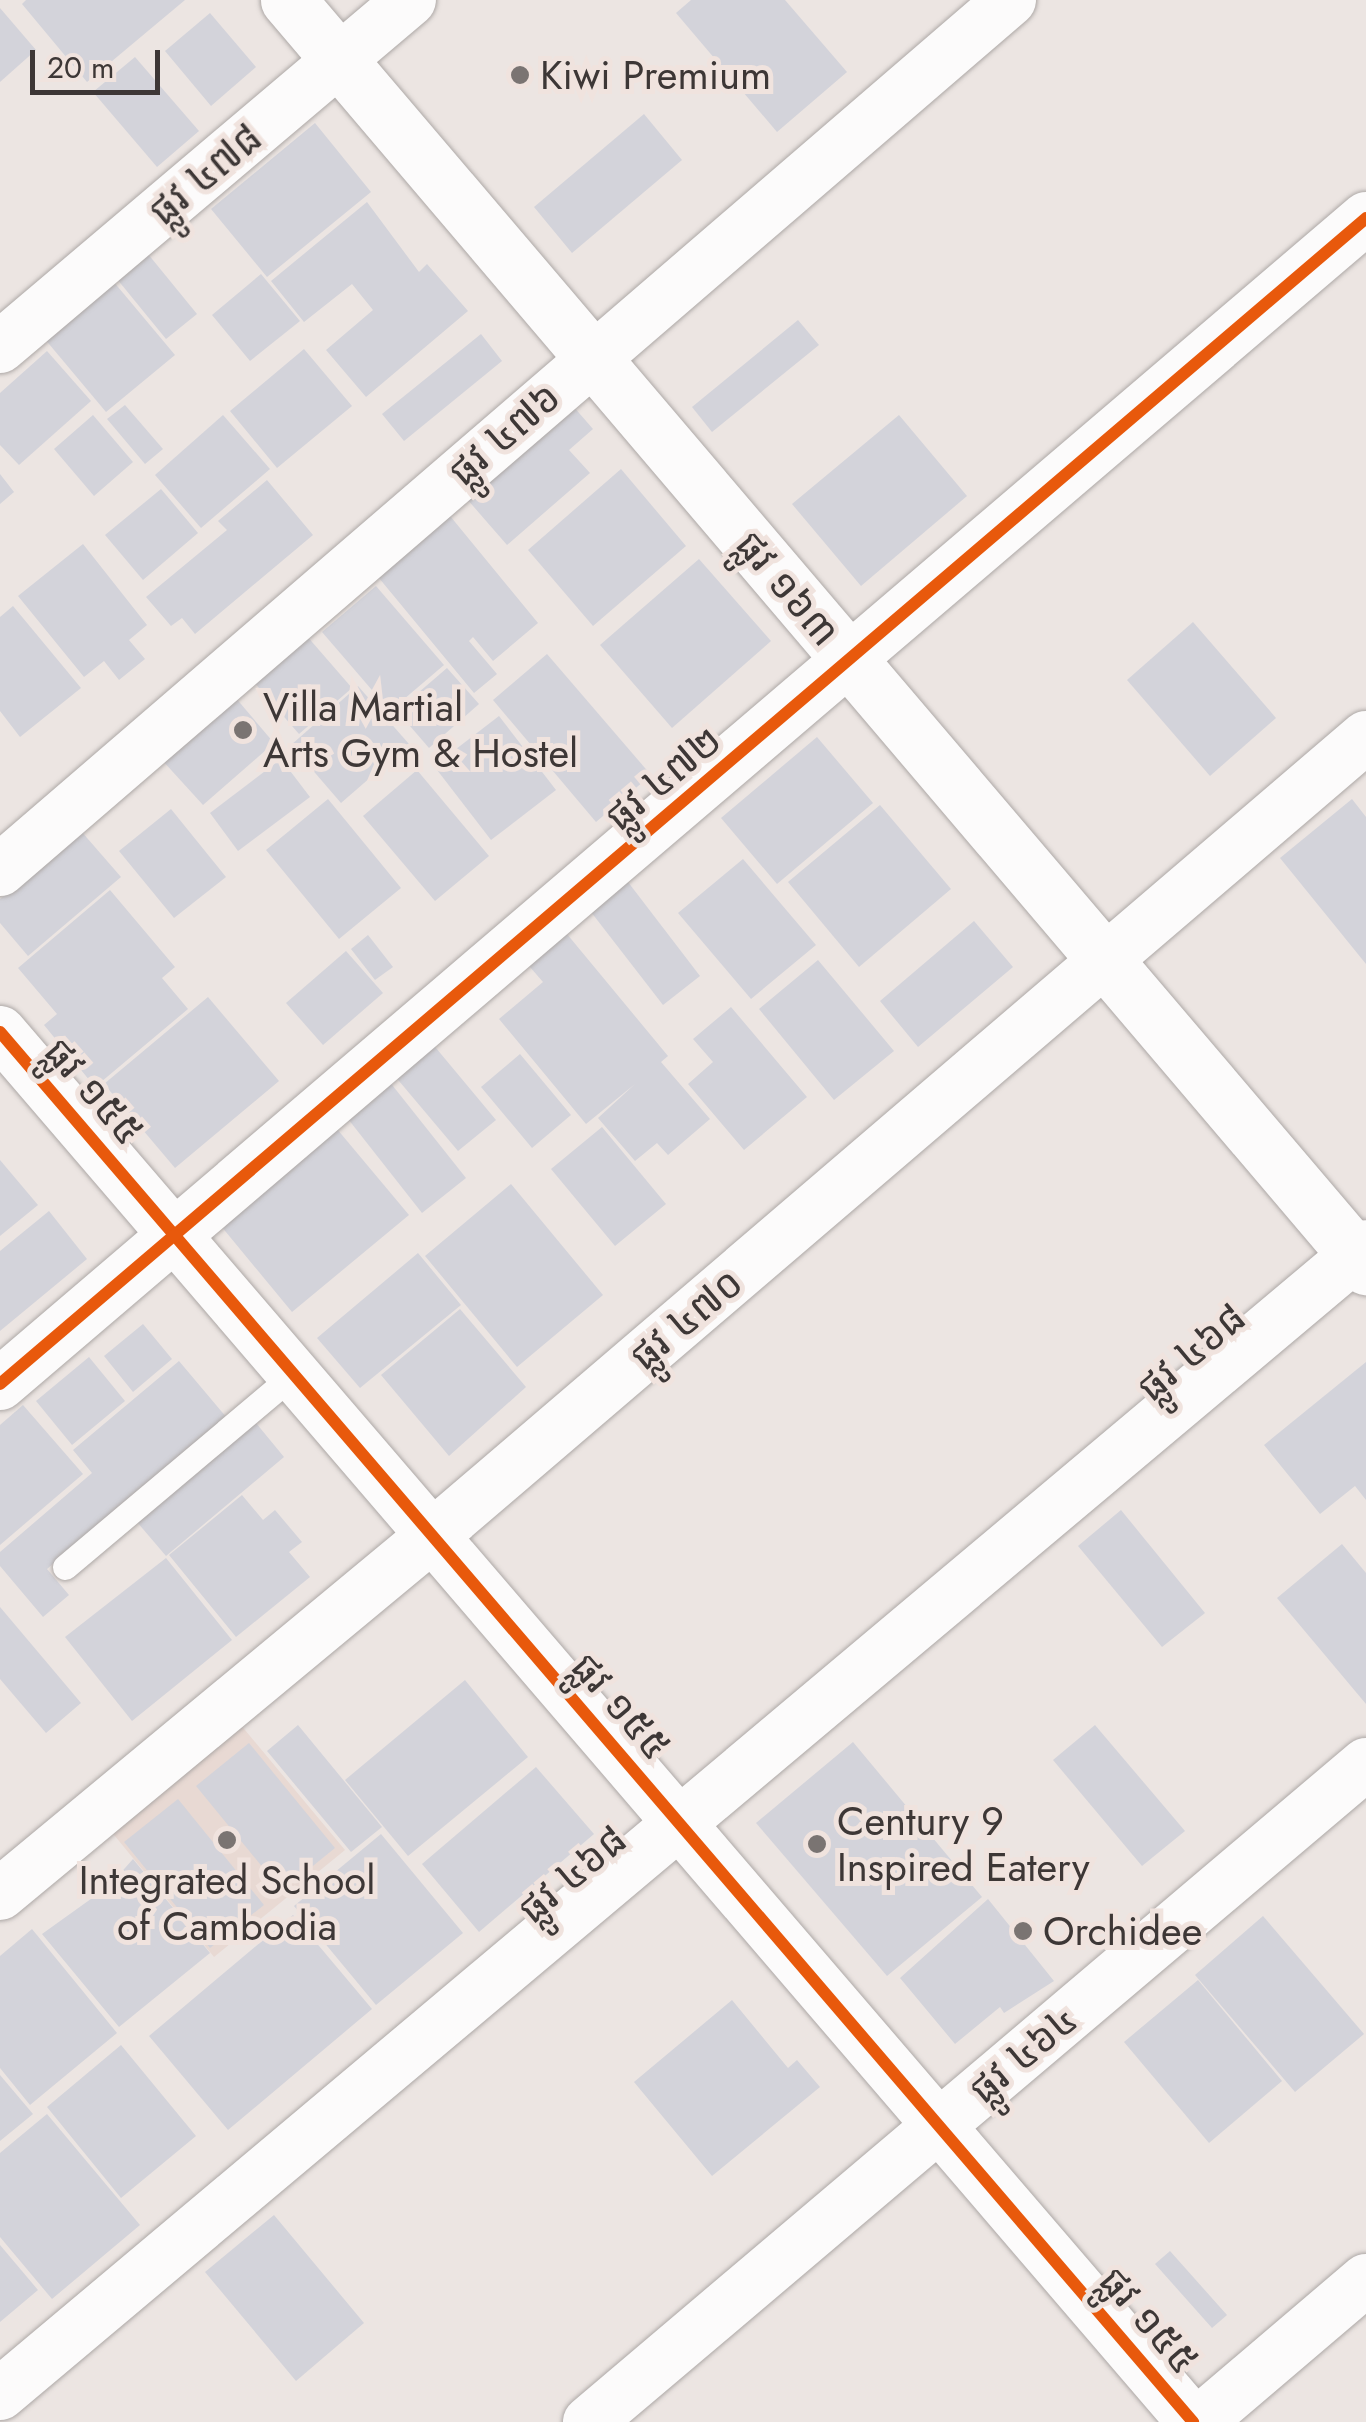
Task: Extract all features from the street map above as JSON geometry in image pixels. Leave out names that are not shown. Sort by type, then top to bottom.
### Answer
[{"type":"street","name":"ផ្លូវ ១៦៣","points":[[288,0],[1106,962],[1363,1256]]},
{"type":"street","name":"ផ្លូវ ៤៧៨","points":[[0,347],[410,0]]},
{"type":"street","name":"ផ្លូវ ៤៧៦","points":[[0,870],[1010,0]]},
{"type":"street","name":"ផ្លូវ ៤៧២","points":[[0,1384],[851,662],[1366,218]]},
{"type":"street","name":"ផ្លូវ ៤៧០","points":[[0,1894],[432,1536],[1366,737]]},
{"type":"street","name":"ផ្លូវ ១៥៥","points":[[0,1032],[1196,2422]]},
{"type":"street","name":"ផ្លូវ ៤៦៨","points":[[0,2394],[1363,1256]]},
{"type":"street","name":"ផ្លូវ ៤៦៤","points":[[589,2422],[1366,1764]]},
{"type":"street","points":[[1196,2422],[1366,2280]]},
{"type":"lane","points":[[65,1567],[294,1374]]},
{"type":"shaded area","name":"Integrated School of Cambodia","points":[[240,1724],[345,1850],[214,1957],[110,1830]]},
{"type":"building","points":[[26,0],[185,0],[87,82],[22,4]]},
{"type":"building","points":[[691,0],[785,0],[847,72],[777,132],[676,13]]},
{"type":"building","points":[[0,8],[36,50],[0,82]]},
{"type":"building","points":[[210,13],[256,67],[211,106],[165,51]]},
{"type":"building","points":[[135,57],[199,131],[157,167],[93,92]]},
{"type":"building","points":[[644,114],[682,160],[572,253],[534,207]]},
{"type":"building","points":[[315,123],[371,192],[267,277],[211,209]]},
{"type":"building","points":[[367,202],[419,272],[427,264],[468,311],[366,397],[326,350],[373,310],[352,284],[304,322],[271,281]]},
{"type":"building","points":[[148,254],[197,314],[166,339],[117,279]]},
{"type":"building","points":[[261,274],[300,321],[250,361],[212,315]]},
{"type":"building","points":[[113,281],[175,355],[106,412],[44,338]]},
{"type":"building","points":[[798,320],[819,345],[712,432],[692,407]]},
{"type":"building","points":[[481,334],[502,361],[404,441],[382,414]]},
{"type":"building","points":[[304,349],[352,406],[277,468],[230,411]]},
{"type":"building","points":[[47,351],[91,401],[19,465],[0,445],[0,393]]},
{"type":"building","points":[[566,398],[593,429],[569,450],[590,473],[507,545],[460,491]]},
{"type":"building","points":[[125,405],[163,449],[145,464],[107,419]]},
{"type":"building","points":[[93,415],[133,462],[94,496],[54,449]]},
{"type":"building","points":[[223,415],[270,469],[201,528],[155,475]]},
{"type":"building","points":[[899,415],[967,496],[861,586],[792,504]]},
{"type":"building","points":[[621,469],[686,546],[593,626],[528,550]]},
{"type":"building","points":[[0,474],[14,492],[0,504]]},
{"type":"building","points":[[267,480],[313,535],[195,634],[182,618],[171,626],[146,597],[227,530],[218,521]]},
{"type":"building","points":[[161,489],[198,533],[143,580],[105,535]]},
{"type":"building","points":[[446,511],[538,623],[493,661],[473,637],[469,641],[497,674],[474,693],[374,572]]},
{"type":"building","points":[[83,544],[147,625],[129,640],[145,659],[119,680],[104,661],[84,677],[18,596]]},
{"type":"building","points":[[699,559],[771,641],[672,728],[600,645]]},
{"type":"building","points":[[376,586],[444,665],[390,711],[322,632]]},
{"type":"building","points":[[13,606],[81,688],[20,737],[0,711],[0,617]]},
{"type":"building","points":[[1193,622],[1276,718],[1210,776],[1127,680]]},
{"type":"building","points":[[306,635],[352,688],[299,734],[253,681]]},
{"type":"building","points":[[547,654],[651,775],[596,822],[493,700]]},
{"type":"building","points":[[447,668],[479,704],[429,748],[397,711]]},
{"type":"building","points":[[358,686],[409,744],[341,803],[291,745]]},
{"type":"building","points":[[235,697],[274,743],[203,805],[162,760]]},
{"type":"building","points":[[499,716],[556,790],[491,840],[434,766]]},
{"type":"building","points":[[817,737],[873,803],[777,884],[721,818]]},
{"type":"building","points":[[281,759],[310,797],[238,851],[210,813]]},
{"type":"building","points":[[417,770],[489,856],[435,901],[363,816]]},
{"type":"building","points":[[328,799],[401,888],[339,939],[266,850]]},
{"type":"building","points":[[1352,799],[1366,817],[1366,964],[1280,858]]},
{"type":"building","points":[[880,805],[951,889],[859,967],[788,882]]},
{"type":"building","points":[[171,809],[226,877],[174,918],[119,851]]},
{"type":"building","points":[[81,831],[121,877],[28,956],[0,923],[0,899]]},
{"type":"building","points":[[743,859],[816,945],[751,999],[678,913]]},
{"type":"building","points":[[628,882],[700,976],[663,1005],[591,912]]},
{"type":"building","points":[[110,890],[175,967],[162,978],[188,1009],[95,1087],[44,1025],[57,1014],[18,968]]},
{"type":"building","points":[[974,921],[1013,967],[918,1047],[880,1001]]},
{"type":"building","points":[[562,928],[668,1056],[661,1062],[710,1119],[668,1155],[657,1143],[635,1161],[598,1118],[635,1084],[586,1124],[499,1019],[543,982],[523,959]]},
{"type":"building","points":[[368,935],[393,967],[375,980],[351,949]]},
{"type":"building","points":[[346,951],[383,993],[323,1045],[286,1003]]},
{"type":"building","points":[[818,960],[894,1051],[834,1100],[759,1009]]},
{"type":"building","points":[[208,997],[279,1081],[175,1168],[104,1084]]},
{"type":"building","points":[[731,1007],[807,1097],[744,1150],[688,1084],[713,1062],[693,1039]]},
{"type":"building","points":[[421,1030],[496,1120],[458,1151],[383,1062]]},
{"type":"building","points":[[520,1054],[571,1115],[532,1148],[481,1087]]},
{"type":"building","points":[[385,1076],[466,1178],[422,1213],[341,1110]]},
{"type":"building","points":[[602,1127],[666,1204],[615,1246],[551,1169]]},
{"type":"building","points":[[337,1129],[409,1215],[292,1312],[221,1226]]},
{"type":"building","points":[[0,1160],[38,1205],[0,1236]]},
{"type":"building","points":[[511,1184],[603,1295],[517,1367],[425,1256]]},
{"type":"building","points":[[49,1211],[87,1259],[0,1331],[0,1251]]},
{"type":"building","points":[[418,1253],[461,1305],[360,1388],[317,1338]]},
{"type":"building","points":[[460,1309],[526,1387],[449,1456],[381,1375]]},
{"type":"building","points":[[143,1324],[172,1359],[133,1392],[104,1356]]},
{"type":"building","points":[[89,1357],[125,1401],[72,1445],[36,1401]]},
{"type":"building","points":[[179,1361],[227,1418],[47,1569],[69,1595],[43,1617],[0,1566],[0,1552],[92,1473],[73,1450]]},
{"type":"building","points":[[1366,1362],[1366,1500],[1355,1486],[1320,1514],[1264,1445]]},
{"type":"building","points":[[23,1405],[83,1474],[0,1545],[0,1425]]},
{"type":"building","points":[[256,1423],[284,1457],[166,1556],[137,1522]]},
{"type":"building","points":[[242,1495],[263,1520],[275,1510],[302,1542],[289,1552],[310,1577],[236,1637],[169,1555]]},
{"type":"building","points":[[1121,1510],[1205,1613],[1162,1647],[1078,1546]]},
{"type":"building","points":[[1342,1544],[1366,1573],[1366,1704],[1277,1598]]},
{"type":"building","points":[[166,1558],[232,1640],[132,1721],[65,1637]]},
{"type":"building","points":[[0,1607],[81,1703],[46,1733],[0,1679]]},
{"type":"building","points":[[465,1680],[528,1757],[408,1856],[345,1780]]},
{"type":"building","points":[[298,1725],[382,1827],[351,1852],[267,1751]]},
{"type":"building","points":[[1095,1725],[1185,1831],[1142,1866],[1053,1760]]},
{"type":"building","points":[[853,1742],[982,1897],[887,1976],[756,1823]]},
{"type":"building","points":[[249,1743],[335,1848],[282,1891],[196,1786]]},
{"type":"building","points":[[536,1767],[594,1834],[479,1932],[422,1864]]},
{"type":"building","points":[[178,1799],[264,1905],[210,1948],[124,1842]]},
{"type":"building","points":[[381,1834],[463,1933],[376,2005],[294,1906]]},
{"type":"building","points":[[133,1859],[210,1953],[119,2027],[42,1934],[109,1886]]},
{"type":"building","points":[[988,1899],[1054,1981],[1004,2013],[1000,2007],[955,2044],[900,1978]]},
{"type":"building","points":[[293,1915],[372,2009],[228,2130],[149,2036]]},
{"type":"building","points":[[1263,1916],[1364,2034],[1295,2092],[1195,1975]]},
{"type":"building","points":[[32,1929],[117,2033],[30,2105],[0,2068],[0,1956]]},
{"type":"building","points":[[1198,1980],[1282,2081],[1209,2143],[1124,2042]]},
{"type":"building","points":[[732,2000],[788,2068],[797,2060],[820,2087],[712,2176],[634,2082]]},
{"type":"building","points":[[121,2045],[196,2136],[121,2198],[47,2107]]},
{"type":"building","points":[[0,2075],[33,2114],[0,2141]]},
{"type":"building","points":[[47,2114],[140,2225],[52,2299],[0,2237],[0,2153]]},
{"type":"building","points":[[274,2215],[364,2323],[296,2381],[205,2272]]},
{"type":"building","points":[[0,2245],[38,2290],[0,2322]]},
{"type":"building","points":[[1170,2251],[1227,2315],[1212,2328],[1155,2264]]},
{"type":"cycle path","points":[[0,1384],[1366,218]]},
{"type":"cycle path","points":[[0,1032],[1193,2422]]},
{"type":"place","name":"Kiwi Premium","points":[[520,75]]},
{"type":"place","name":"Villa Martial Arts Gym & Hostel","points":[[243,730]]},
{"type":"place","name":"Integrated School of Cambodia","points":[[227,1840]]},
{"type":"place","name":"Century 9 Inspired Eatery","points":[[817,1844]]},
{"type":"place","name":"Orchidee","points":[[1023,1931]]}]
